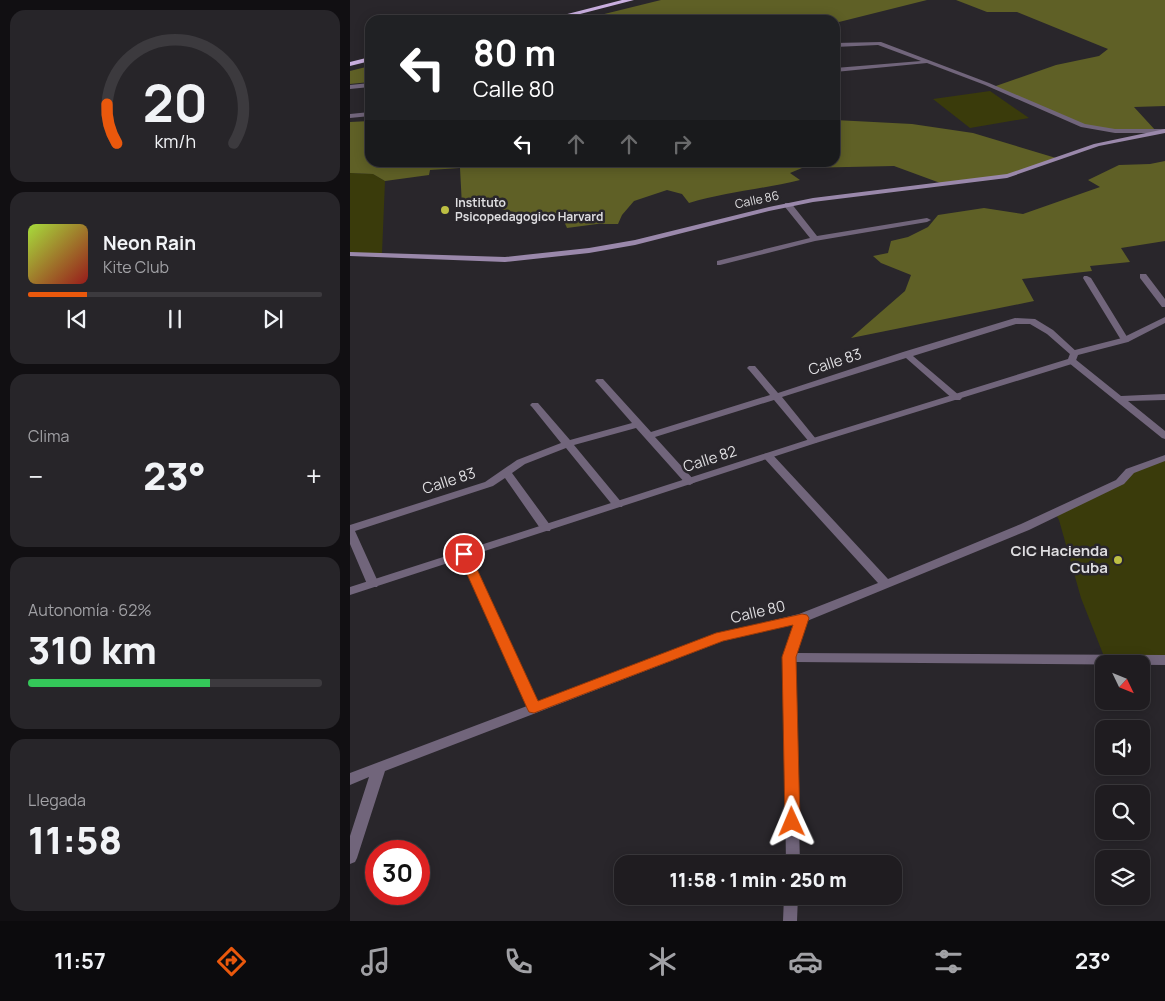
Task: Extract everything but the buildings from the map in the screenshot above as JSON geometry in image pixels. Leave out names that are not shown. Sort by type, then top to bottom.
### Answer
[{"type":"highway","points":[[570,15],[631,0]]},
{"type":"highway","points":[[350,64],[365,60]]},
{"type":"main road","name":"Calle 86","points":[[350,254],[382,253],[469,259],[524,259],[585,252],[650,239],[704,224],[788,205],[1007,176],[1025,171],[1056,158],[1109,142],[1165,131]]},
{"type":"street","points":[[840,46],[880,43],[930,61],[1083,126],[1115,131],[1165,131]]},
{"type":"street","points":[[840,70],[930,61]]},
{"type":"street","points":[[350,87],[365,86]]},
{"type":"street","points":[[350,116],[365,114]]},
{"type":"street","points":[[788,205],[815,239]]},
{"type":"street","points":[[720,263],[815,239],[927,220]]},
{"type":"street","points":[[1143,276],[1165,305]]},
{"type":"street","points":[[1087,278],[1126,340]]},
{"type":"street","name":"Calle 82","points":[[350,591],[813,441],[957,398],[1126,340],[1165,320]]},
{"type":"street","name":"Calle 83","points":[[649,436],[1015,321],[1032,321],[1050,332],[1073,357]]},
{"type":"street","points":[[906,354],[957,398]]},
{"type":"street","points":[[1073,357],[1118,399],[1165,436]]},
{"type":"street","points":[[752,368],[813,441]]},
{"type":"street","points":[[600,381],[690,482]]},
{"type":"street","points":[[1118,399],[1165,396]]},
{"type":"street","points":[[535,405],[618,505]]},
{"type":"street","name":"Calle 83","points":[[350,530],[489,484],[521,462],[568,444],[638,424]]},
{"type":"street","points":[[768,456],[885,583]]},
{"type":"street","name":"Calle 80","points":[[350,779],[721,637],[802,618],[1025,527],[1120,482],[1130,471],[1165,458]]},
{"type":"street","points":[[506,472],[546,528]]},
{"type":"street","points":[[350,530],[373,584]]},
{"type":"street","points":[[464,554],[534,708]]},
{"type":"street","points":[[793,855],[789,657],[802,618]]},
{"type":"street","points":[[789,657],[1165,660]]},
{"type":"street","points":[[350,858],[379,768]]},
{"type":"street","points":[[790,921],[791,905]]},
{"type":"shaded area","points":[[661,0],[927,0],[840,22],[840,15],[600,15]]},
{"type":"shaded area","points":[[956,0],[1165,0],[1165,106],[1134,107],[1156,131],[1094,129],[993,87],[1056,65],[1099,56],[1108,49],[1017,12],[987,12]]},
{"type":"shaded area","points":[[365,67],[365,82],[350,84],[350,71]]},
{"type":"shaded area","points":[[990,91],[1029,118],[970,128],[933,99]]},
{"type":"shaded area","points":[[840,120],[912,124],[973,133],[1056,158],[1007,176],[943,184],[894,166],[802,168],[790,173],[800,180],[689,203],[682,194],[667,190],[634,201],[622,215],[618,224],[597,224],[567,228],[562,217],[538,214],[524,215],[486,205],[462,206],[460,168],[430,170],[429,175],[385,181],[373,174],[350,173],[350,122],[365,121],[365,167],[840,167]]},
{"type":"shaded area","points":[[1165,161],[1165,241],[1121,248],[1130,262],[1090,266],[1092,271],[1022,279],[1034,301],[851,338],[905,291],[911,275],[881,263],[873,256],[888,253],[891,241],[908,237],[928,227],[938,215],[984,208],[1023,214],[1100,187],[1088,180],[1119,165],[1150,164]]},
{"type":"shaded area","points":[[350,173],[373,174],[385,181],[382,253],[350,255]]},
{"type":"shaded area","points":[[1165,458],[1165,660],[1150,660],[1150,655],[1103,655],[1081,598],[1059,520],[1055,513],[1109,487],[1130,471]]},
{"type":"place","name":"Instituto Psicopedagogico Harvard","points":[[445,210]]},
{"type":"place","name":"CIC Hacienda Cuba","points":[[1118,560]]},
{"type":"route","points":[[464,554],[534,708],[721,637],[802,618],[789,657],[792,822]]}]
